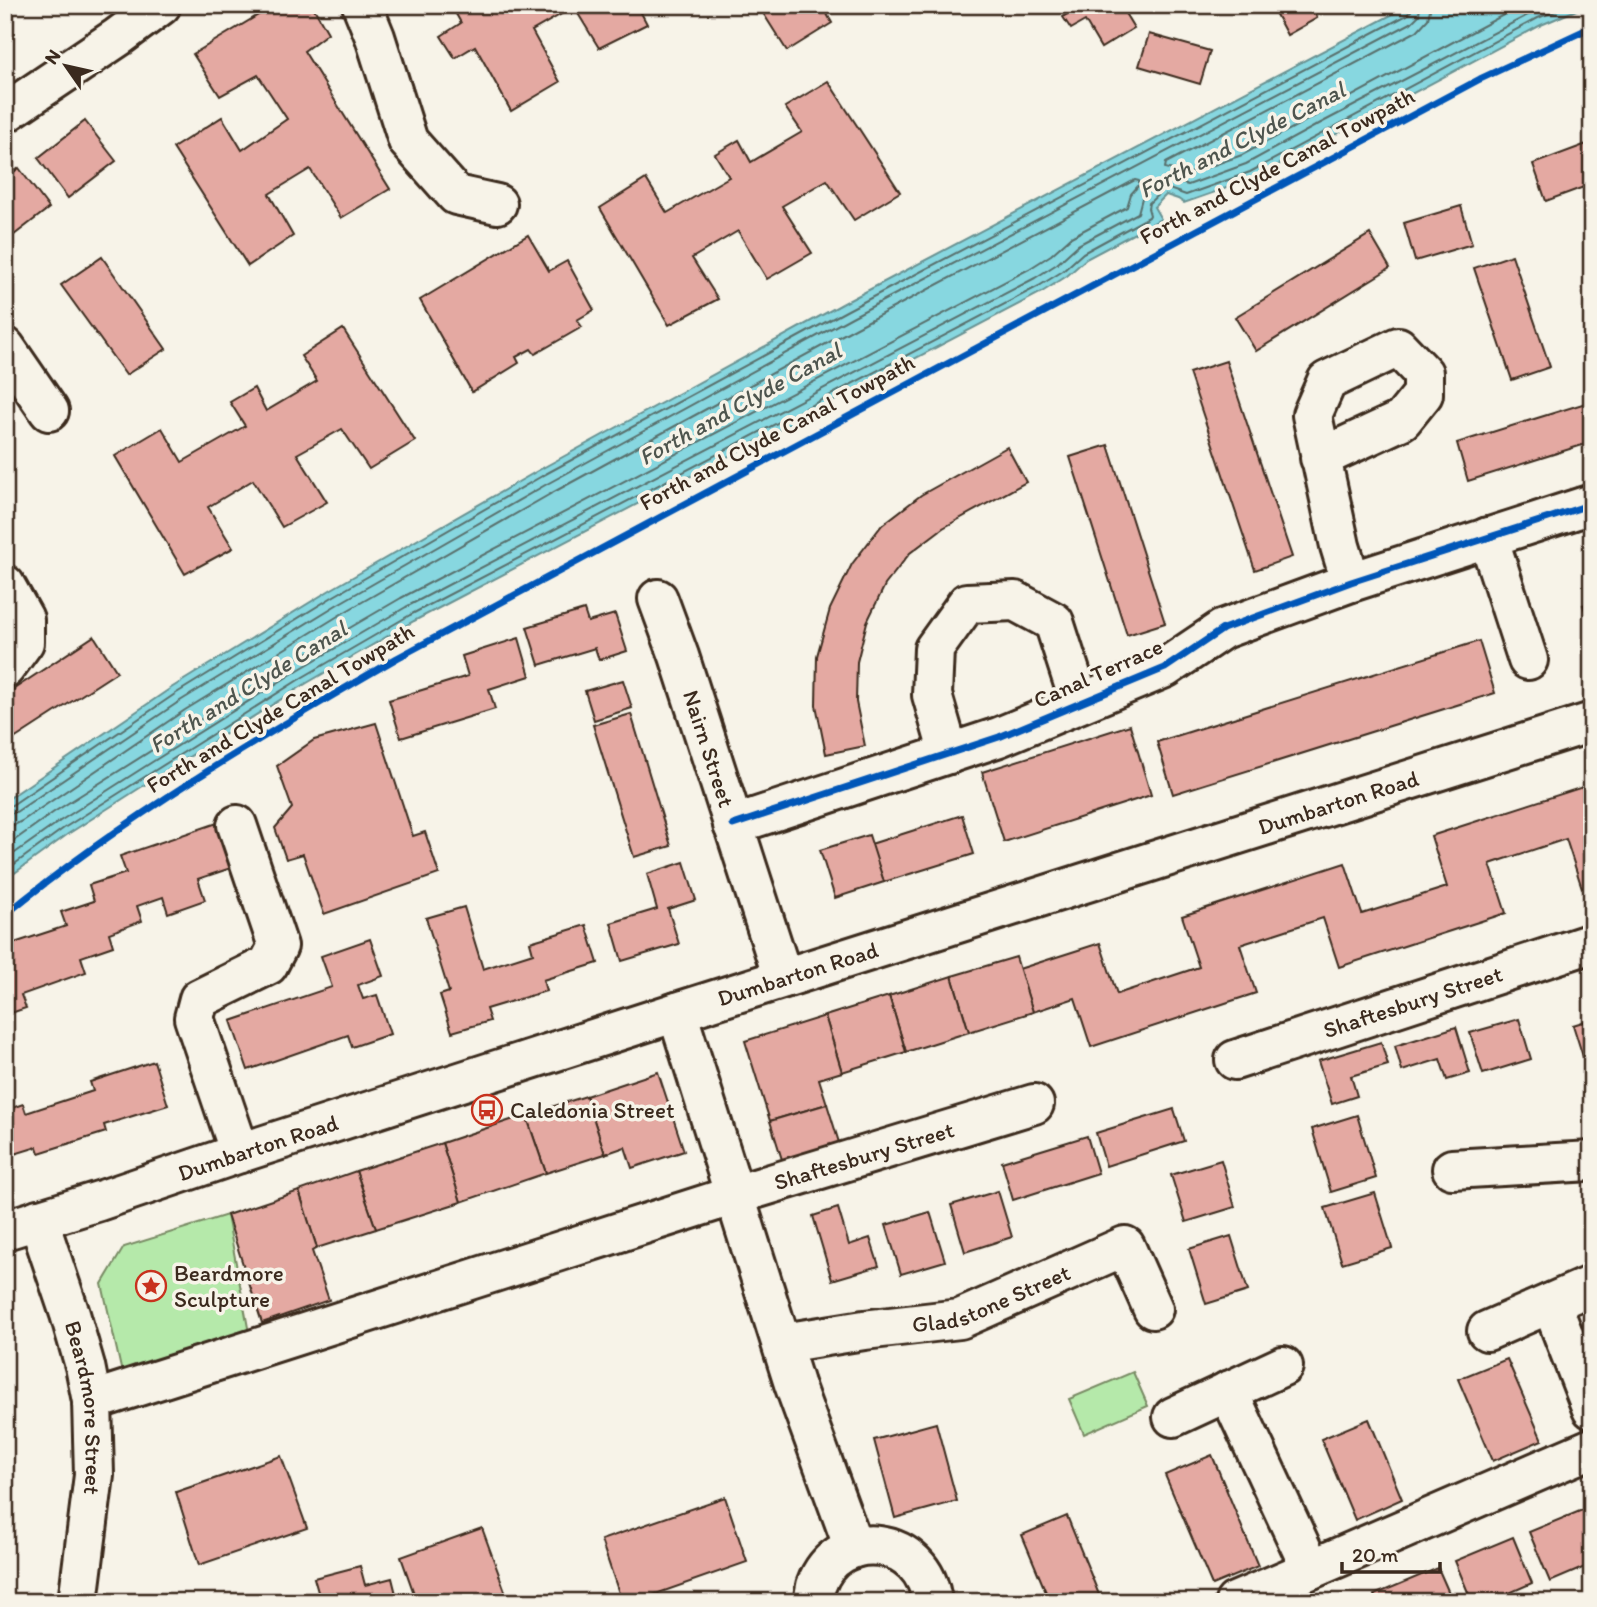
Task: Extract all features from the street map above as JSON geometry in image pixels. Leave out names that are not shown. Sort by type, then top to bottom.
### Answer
[{"type":"street","points":[[5,113],[161,5]]},
{"type":"street","points":[[362,5],[408,141],[456,195],[496,204]]},
{"type":"street","points":[[5,347],[49,411]]},
{"type":"street","points":[[1320,458],[1351,582]]},
{"type":"street","name":"Canal Terrace","points":[[733,825],[999,737],[1165,668],[1223,629],[1351,582],[1592,504]]},
{"type":"street","points":[[1489,537],[1528,660]]},
{"type":"street","points":[[5,585],[24,619],[24,642],[5,667]]},
{"type":"street","name":"Nairn Street","points":[[658,599],[783,978]]},
{"type":"street","name":"Canal Terrace","points":[[949,754],[932,695],[934,649],[967,603],[1015,601],[1054,622],[1080,702]]},
{"type":"street","name":"Dumbarton Road","points":[[22,1224],[783,978],[1592,722]]},
{"type":"street","points":[[237,825],[278,946],[268,965],[199,999],[194,1018],[240,1153]]},
{"type":"street","name":"Shaftesbury Street","points":[[1235,1060],[1592,943]]},
{"type":"street","points":[[677,1012],[794,1384],[854,1548]]},
{"type":"street","name":"Shaftesbury Street","points":[[92,1401],[735,1195],[1034,1104]]},
{"type":"street","points":[[1452,1169],[1592,1161]]},
{"type":"street","name":"Beardmore Street","points":[[22,1224],[70,1314],[92,1401],[94,1475],[79,1602]]},
{"type":"street","name":"Gladstone Street","points":[[783,1343],[960,1319],[1125,1246],[1153,1309]]},
{"type":"street","points":[[1487,1331],[1592,1284]]},
{"type":"street","points":[[1550,1303],[1592,1409]]},
{"type":"street","points":[[1173,1417],[1283,1366]]},
{"type":"street","points":[[1228,1391],[1311,1569]]},
{"type":"street","points":[[1235,1602],[1592,1448]]},
{"type":"street","points":[[814,1602],[816,1586],[824,1570],[838,1556],[854,1548],[874,1545],[893,1548],[910,1558],[923,1572],[932,1602]]},
{"type":"green space","points":[[227,1215],[249,1333],[122,1373],[102,1284],[124,1247]]},
{"type":"green space","points":[[1133,1372],[1148,1406],[1084,1434],[1069,1399]]},
{"type":"water","name":"Forth and Clyde Canal","points":[[1410,5],[1588,5],[1541,25],[1252,179],[1184,203],[1166,195],[1154,207],[1161,219],[1086,259],[1067,276],[1042,292],[414,621],[307,683],[157,777],[68,834],[5,880],[5,801],[171,688],[330,590],[539,470],[844,303]]},
{"type":"building","points":[[275,5],[312,5],[328,33],[304,51],[390,189],[341,218],[310,169],[269,194],[293,236],[248,266],[173,148],[222,117],[242,150],[287,119],[258,75],[220,96],[193,54]]},
{"type":"building","points":[[451,5],[637,5],[647,24],[599,48],[574,7],[532,31],[560,82],[511,111],[475,46],[455,58],[441,36],[461,23]]},
{"type":"building","points":[[758,5],[822,5],[832,23],[787,51]]},
{"type":"building","points":[[1076,5],[1120,5],[1134,28],[1101,48],[1085,21],[1071,29],[1063,17],[1077,7]]},
{"type":"building","points":[[1271,5],[1310,5],[1317,18],[1287,35]]},
{"type":"building","points":[[1149,34],[1210,51],[1200,84],[1139,66]]},
{"type":"building","points":[[828,81],[900,192],[854,220],[827,180],[782,206],[812,253],[767,279],[738,231],[692,258],[718,299],[669,325],[600,208],[646,179],[667,213],[729,177],[715,154],[739,140],[751,162],[802,132],[785,107]]},
{"type":"building","points":[[85,121],[116,161],[68,198],[38,158]]},
{"type":"building","points":[[1592,142],[1592,184],[1546,201],[1533,164]]},
{"type":"building","points":[[19,168],[49,208],[5,242],[5,179]]},
{"type":"building","points":[[1461,206],[1472,244],[1415,261],[1404,223]]},
{"type":"building","points":[[1370,234],[1390,268],[1256,351],[1235,317]]},
{"type":"building","points":[[528,235],[549,271],[567,261],[594,310],[577,320],[582,327],[535,354],[531,349],[516,357],[519,363],[472,392],[420,300]]},
{"type":"building","points":[[1512,255],[1550,367],[1512,380],[1474,268]]},
{"type":"building","points":[[102,257],[166,349],[126,375],[61,285]]},
{"type":"building","points":[[343,329],[415,441],[369,469],[342,429],[297,454],[327,502],[282,527],[253,480],[208,507],[233,548],[185,574],[115,456],[162,428],[182,462],[245,426],[230,402],[254,388],[266,411],[317,381],[301,356]]},
{"type":"building","points":[[1226,361],[1292,557],[1255,570],[1189,373]]},
{"type":"building","points":[[1592,401],[1592,442],[1468,481],[1457,443]]},
{"type":"building","points":[[1108,445],[1165,623],[1127,635],[1070,457]]},
{"type":"building","points":[[1007,447],[1026,482],[943,528],[910,553],[885,585],[867,622],[857,662],[856,702],[865,746],[826,754],[816,705],[817,656],[830,609],[852,564],[882,525],[921,495]]},
{"type":"building","points":[[1592,602],[1592,632],[1583,605]]},
{"type":"building","points":[[584,610],[588,622],[615,614],[627,651],[599,660],[595,648],[539,665],[527,627]]},
{"type":"building","points":[[94,636],[117,672],[14,739],[5,727],[5,695]]},
{"type":"building","points":[[519,638],[530,676],[489,689],[495,709],[401,738],[389,700],[468,676],[462,656]]},
{"type":"building","points":[[1479,641],[1495,693],[1173,794],[1157,742]]},
{"type":"building","points":[[623,680],[632,708],[594,720],[585,691]]},
{"type":"building","points":[[631,714],[671,846],[634,857],[593,725]]},
{"type":"building","points":[[376,723],[413,836],[425,832],[439,874],[324,914],[303,854],[286,859],[275,828],[292,808],[277,766],[314,740]]},
{"type":"building","points":[[1130,725],[1151,795],[1004,842],[982,772]]},
{"type":"building","points":[[1592,784],[1592,885],[1582,888],[1566,839],[1490,864],[1506,913],[1339,967],[1323,918],[1240,945],[1256,993],[1091,1047],[1075,998],[1033,1012],[1019,969],[1100,943],[1117,994],[1199,967],[1182,916],[1345,863],[1362,914],[1447,887],[1431,836]]},
{"type":"building","points":[[962,815],[974,854],[884,882],[871,844]]},
{"type":"building","points":[[226,820],[240,865],[198,879],[205,900],[168,913],[163,897],[137,906],[142,921],[109,933],[113,946],[81,957],[86,972],[21,995],[26,1008],[5,1015],[5,946],[66,926],[61,912],[94,901],[89,885],[126,873],[120,856]]},
{"type":"building","points":[[869,835],[884,882],[835,898],[820,850]]},
{"type":"building","points":[[684,862],[696,900],[668,909],[679,944],[622,961],[611,923],[657,909],[647,874]]},
{"type":"building","points":[[464,907],[483,969],[533,953],[530,942],[586,925],[598,963],[543,980],[546,991],[486,1009],[490,1021],[452,1032],[440,995],[449,992],[426,918]]},
{"type":"building","points":[[370,939],[383,976],[358,985],[363,999],[377,995],[390,1034],[352,1047],[348,1035],[248,1070],[231,1021],[332,987],[321,956]]},
{"type":"building","points":[[1016,957],[1033,1012],[969,1032],[952,976]]},
{"type":"building","points":[[952,976],[969,1032],[906,1052],[889,996]]},
{"type":"building","points":[[889,996],[906,1052],[842,1072],[825,1016]]},
{"type":"building","points":[[825,1016],[842,1072],[819,1079],[827,1104],[770,1121],[745,1041]]},
{"type":"building","points":[[1519,1019],[1531,1059],[1483,1074],[1470,1033]]},
{"type":"building","points":[[1592,1019],[1592,1085],[1573,1025]]},
{"type":"building","points":[[1456,1027],[1470,1073],[1447,1080],[1440,1059],[1402,1071],[1395,1046]]},
{"type":"building","points":[[1381,1042],[1388,1065],[1351,1076],[1357,1096],[1332,1104],[1318,1061]]},
{"type":"building","points":[[154,1061],[168,1105],[104,1125],[106,1132],[39,1153],[37,1147],[5,1157],[5,1087],[12,1108],[23,1104],[26,1113],[93,1091],[90,1082]]},
{"type":"building","points":[[658,1072],[684,1151],[632,1168],[625,1147],[605,1154],[586,1096]]},
{"type":"building","points":[[586,1096],[605,1154],[546,1173],[526,1115]]},
{"type":"building","points":[[827,1104],[841,1149],[784,1166],[770,1121]]},
{"type":"building","points":[[1174,1109],[1184,1141],[1106,1166],[1096,1133]]},
{"type":"building","points":[[526,1115],[546,1173],[461,1202],[442,1143]]},
{"type":"building","points":[[1357,1115],[1376,1178],[1331,1192],[1312,1129]]},
{"type":"building","points":[[1087,1136],[1098,1173],[1013,1200],[1002,1162]]},
{"type":"building","points":[[442,1143],[461,1202],[376,1229],[356,1171]]},
{"type":"building","points":[[1221,1160],[1235,1207],[1186,1222],[1171,1175]]},
{"type":"building","points":[[356,1171],[376,1229],[317,1248],[299,1191]]},
{"type":"building","points":[[299,1191],[317,1248],[312,1251],[329,1300],[262,1323],[227,1215]]},
{"type":"building","points":[[998,1191],[1012,1237],[965,1252],[951,1205]]},
{"type":"building","points":[[1375,1193],[1392,1248],[1342,1263],[1325,1208]]},
{"type":"building","points":[[838,1208],[849,1245],[870,1238],[879,1266],[832,1280],[813,1216]]},
{"type":"building","points":[[930,1212],[945,1261],[901,1274],[886,1225]]},
{"type":"building","points":[[1231,1236],[1248,1291],[1206,1304],[1189,1249]]},
{"type":"building","points":[[1507,1359],[1542,1440],[1493,1461],[1458,1379]]},
{"type":"building","points":[[1369,1419],[1402,1499],[1355,1520],[1321,1439]]},
{"type":"building","points":[[936,1423],[957,1501],[895,1518],[874,1440]]},
{"type":"building","points":[[1212,1455],[1258,1566],[1212,1585],[1165,1475]]},
{"type":"building","points":[[281,1456],[307,1528],[199,1565],[176,1492]]},
{"type":"building","points":[[725,1497],[747,1562],[633,1602],[622,1602],[601,1540]]},
{"type":"building","points":[[1592,1506],[1592,1564],[1550,1582],[1529,1532]]},
{"type":"building","points":[[1067,1516],[1102,1602],[1050,1602],[1022,1535]]},
{"type":"building","points":[[482,1528],[509,1602],[417,1602],[401,1557]]},
{"type":"building","points":[[1513,1537],[1532,1583],[1489,1602],[1472,1602],[1455,1561]]},
{"type":"building","points":[[360,1566],[365,1585],[392,1578],[398,1602],[308,1602],[320,1599],[314,1578]]},
{"type":"building","points":[[1438,1568],[1453,1602],[1377,1602],[1374,1595]]},
{"type":"railway","points":[[5,9],[12,5]]},
{"type":"cycle path","name":"Forth and Clyde Canal Towpath","points":[[5,915],[98,844],[147,811],[246,747],[397,658],[1480,79],[1592,27]]},
{"type":"cycle path","points":[[733,825],[999,737],[1165,668],[1223,629],[1351,582],[1592,504]]},
{"type":"place","name":"Caledonia Street","points":[[487,1110]]},
{"type":"place","name":"Beardmore Sculpture","points":[[151,1286]]}]
